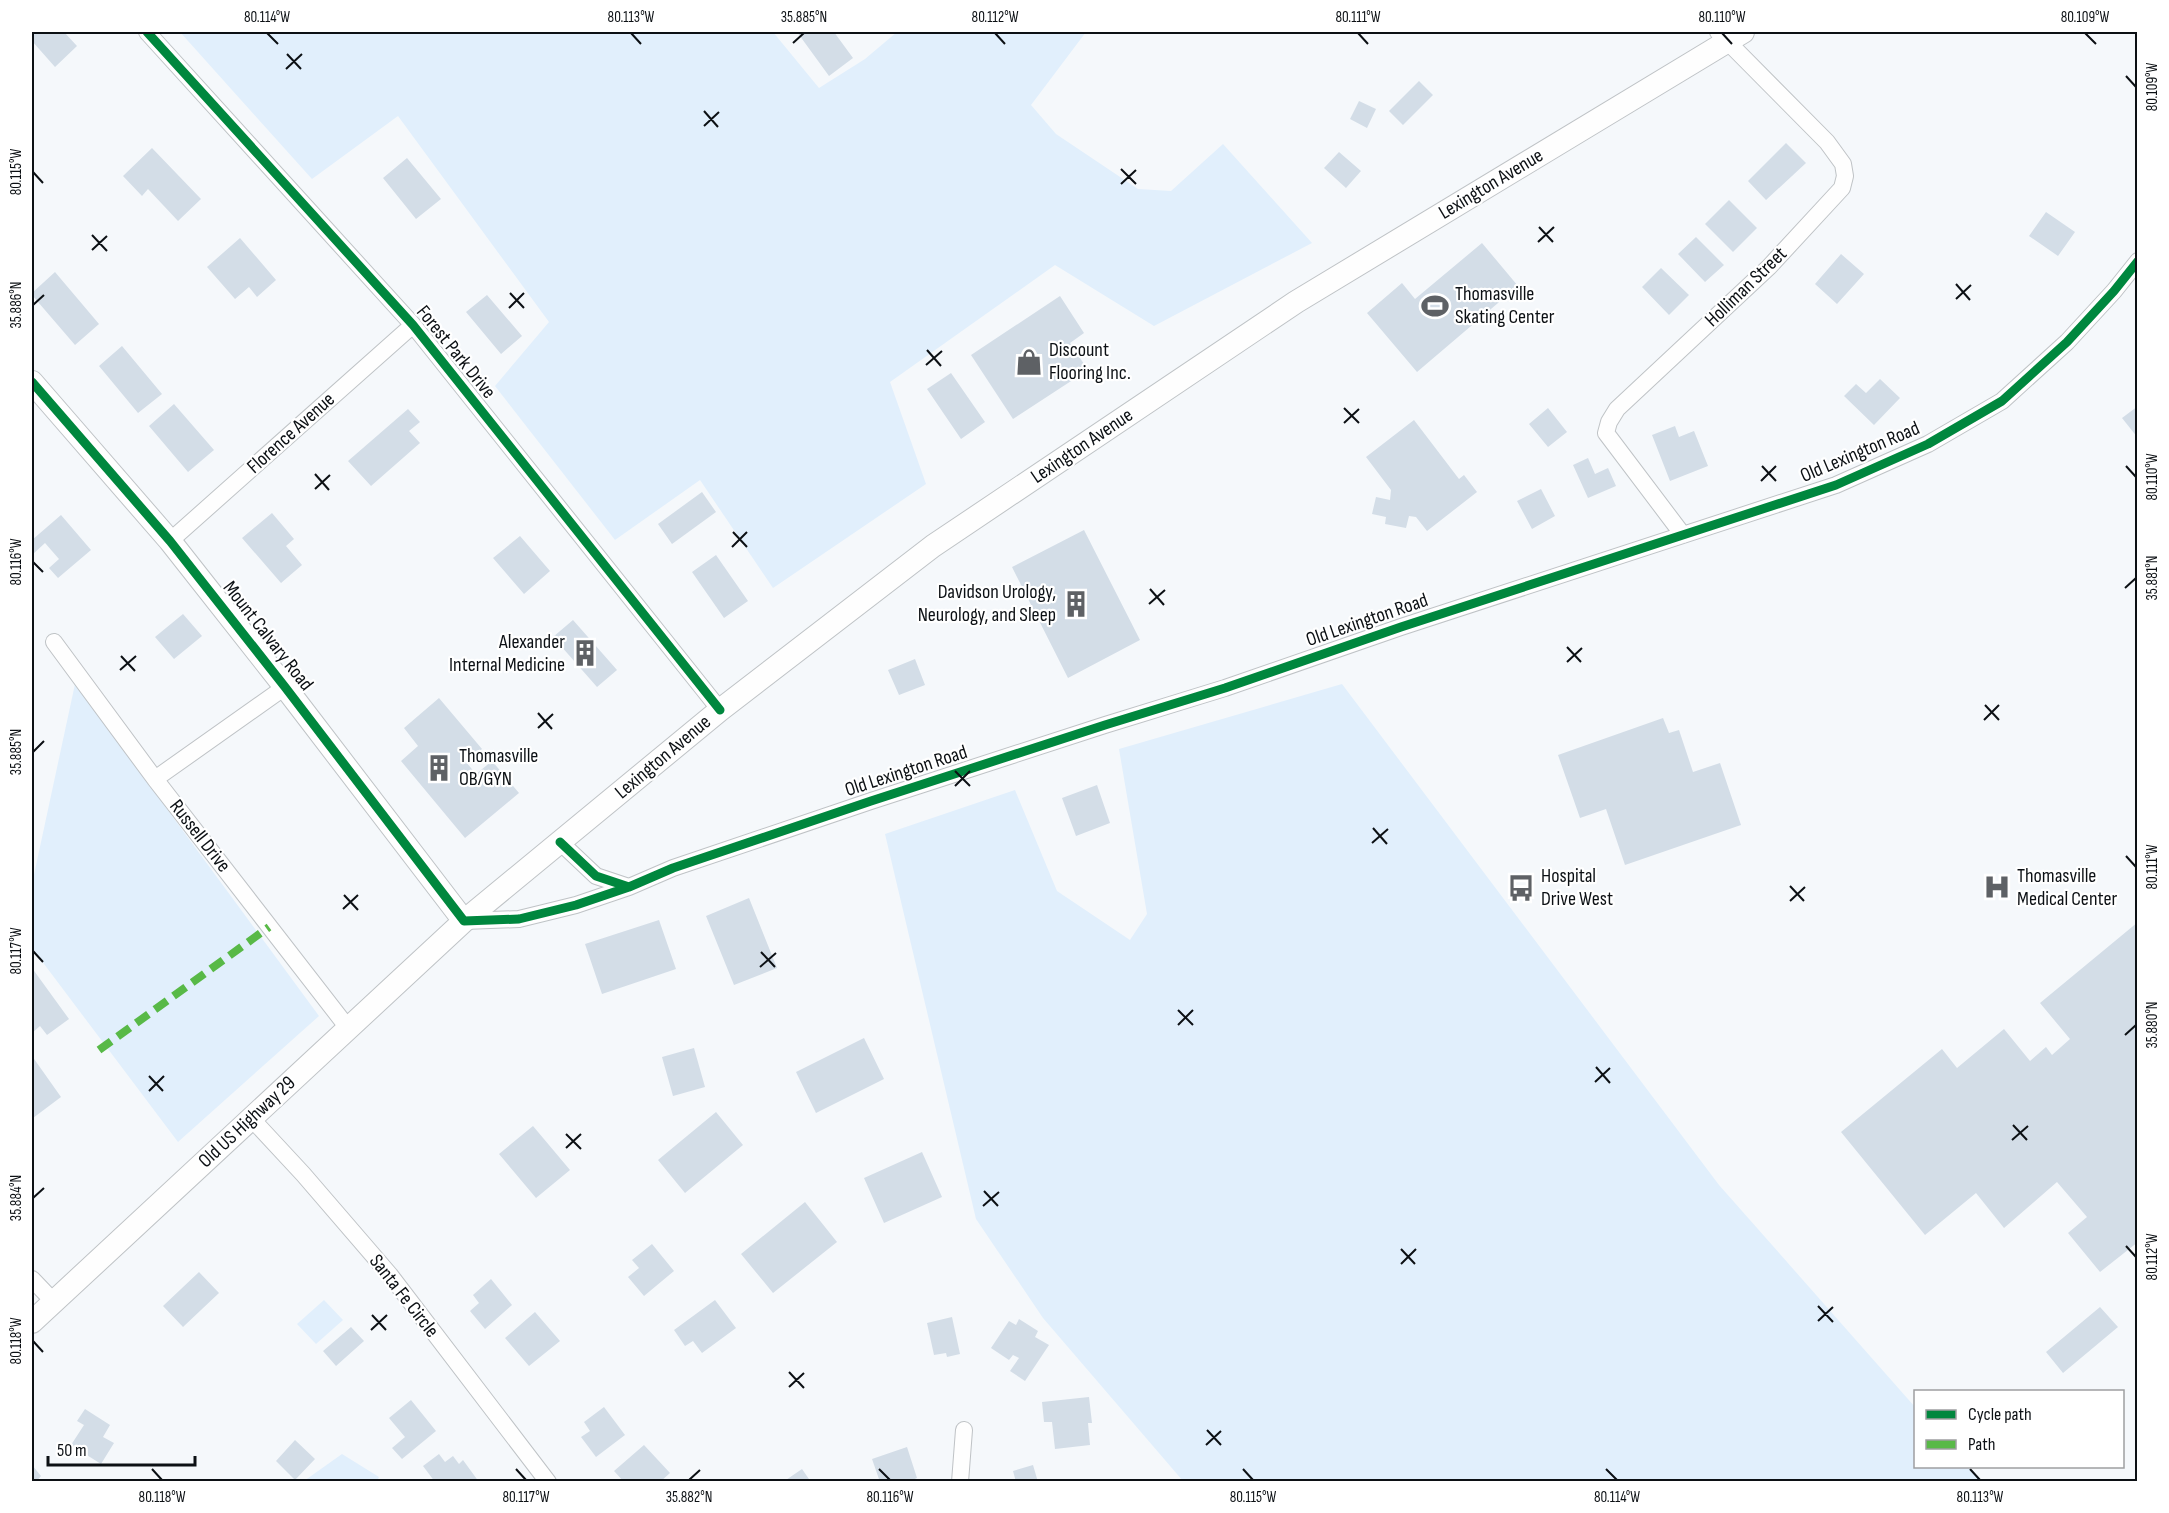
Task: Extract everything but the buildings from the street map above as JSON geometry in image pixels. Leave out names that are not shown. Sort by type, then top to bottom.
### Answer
[{"type":"main road","name":"Lexington Avenue","points":[[464,921],[720,710],[933,546],[1296,302],[1729,35]]},
{"type":"main road","name":"Mount Calvary Road","points":[[32,382],[170,541],[464,921]]},
{"type":"main road","name":"Old US Highway 29","points":[[32,1322],[464,921]]},
{"type":"street","name":"Forest Park Drive","points":[[147,32],[413,325],[720,710]]},
{"type":"street","name":"Holliman Street","points":[[1683,535],[1606,433],[1609,422],[1617,409],[1769,267],[1836,196],[1842,188],[1845,176],[1843,164],[1827,142],[1729,35]]},
{"type":"street","name":"Old Lexington Road","points":[[464,921],[519,919],[576,905],[673,868],[871,801],[1225,688],[1401,627],[1836,485],[1928,444],[2002,401],[2067,342],[2138,261]]},
{"type":"street","name":"Florence Avenue","points":[[170,541],[413,325]]},
{"type":"street","name":"Russell Drive","points":[[54,642],[155,779],[348,1028]]},
{"type":"street","points":[[155,779],[285,687]]},
{"type":"street","points":[[560,842],[596,876],[629,886]]},
{"type":"street","name":"Santa Fe Circle","points":[[251,1118],[303,1174],[390,1275],[548,1482]]},
{"type":"street","points":[[32,1279],[53,1301]]},
{"type":"street","points":[[960,1482],[964,1430]]},
{"type":"shaded area","points":[[180,32],[773,32],[819,88],[865,59],[897,32],[1086,32],[1031,105],[1056,134],[1138,189],[1171,191],[1223,144],[1312,243],[1154,326],[1055,265],[890,382],[926,484],[773,588],[700,480],[615,540],[495,386],[549,322],[398,116],[312,179]]},
{"type":"shaded area","points":[[75,684],[319,1016],[178,1142],[32,948],[32,884]]},
{"type":"shaded area","points":[[1342,684],[1719,1185],[1914,1406],[1914,1468],[1969,1468],[1982,1481],[1183,1481],[1043,1318],[976,1219],[885,834],[1015,790],[1057,891],[1130,940],[1147,914],[1119,749]]},
{"type":"shaded area","points":[[324,1300],[343,1320],[316,1344],[297,1324]]},
{"type":"shaded area","points":[[342,1454],[379,1477],[377,1481],[304,1481]]},
{"type":"marked path","points":[[99,1050],[269,927]]},
{"type":"cycle path","points":[[147,32],[413,325],[720,710]]},
{"type":"cycle path","points":[[560,842],[596,876],[629,887],[673,868],[871,801],[1225,688],[1401,627],[1836,485],[1928,444],[2002,401],[2067,342],[2138,261]]},
{"type":"cycle path","points":[[32,382],[170,541],[464,921],[519,919],[576,905],[629,887]]},
{"type":"place","name":"Thomasville Skating Center","points":[[1435,306]]},
{"type":"place","name":"Discount Flooring Inc.","points":[[1029,362]]},
{"type":"place","name":"Davidson Urology, Neurology, and Sleep","points":[[1076,604]]},
{"type":"place","name":"Alexander Internal Medicine","points":[[585,653]]},
{"type":"place","name":"Thomasville OB/GYN","points":[[439,768]]},
{"type":"place","name":"Thomasville Medical Center","points":[[1997,887]]},
{"type":"place","name":"Hospital Drive West","points":[[1521,888]]}]
